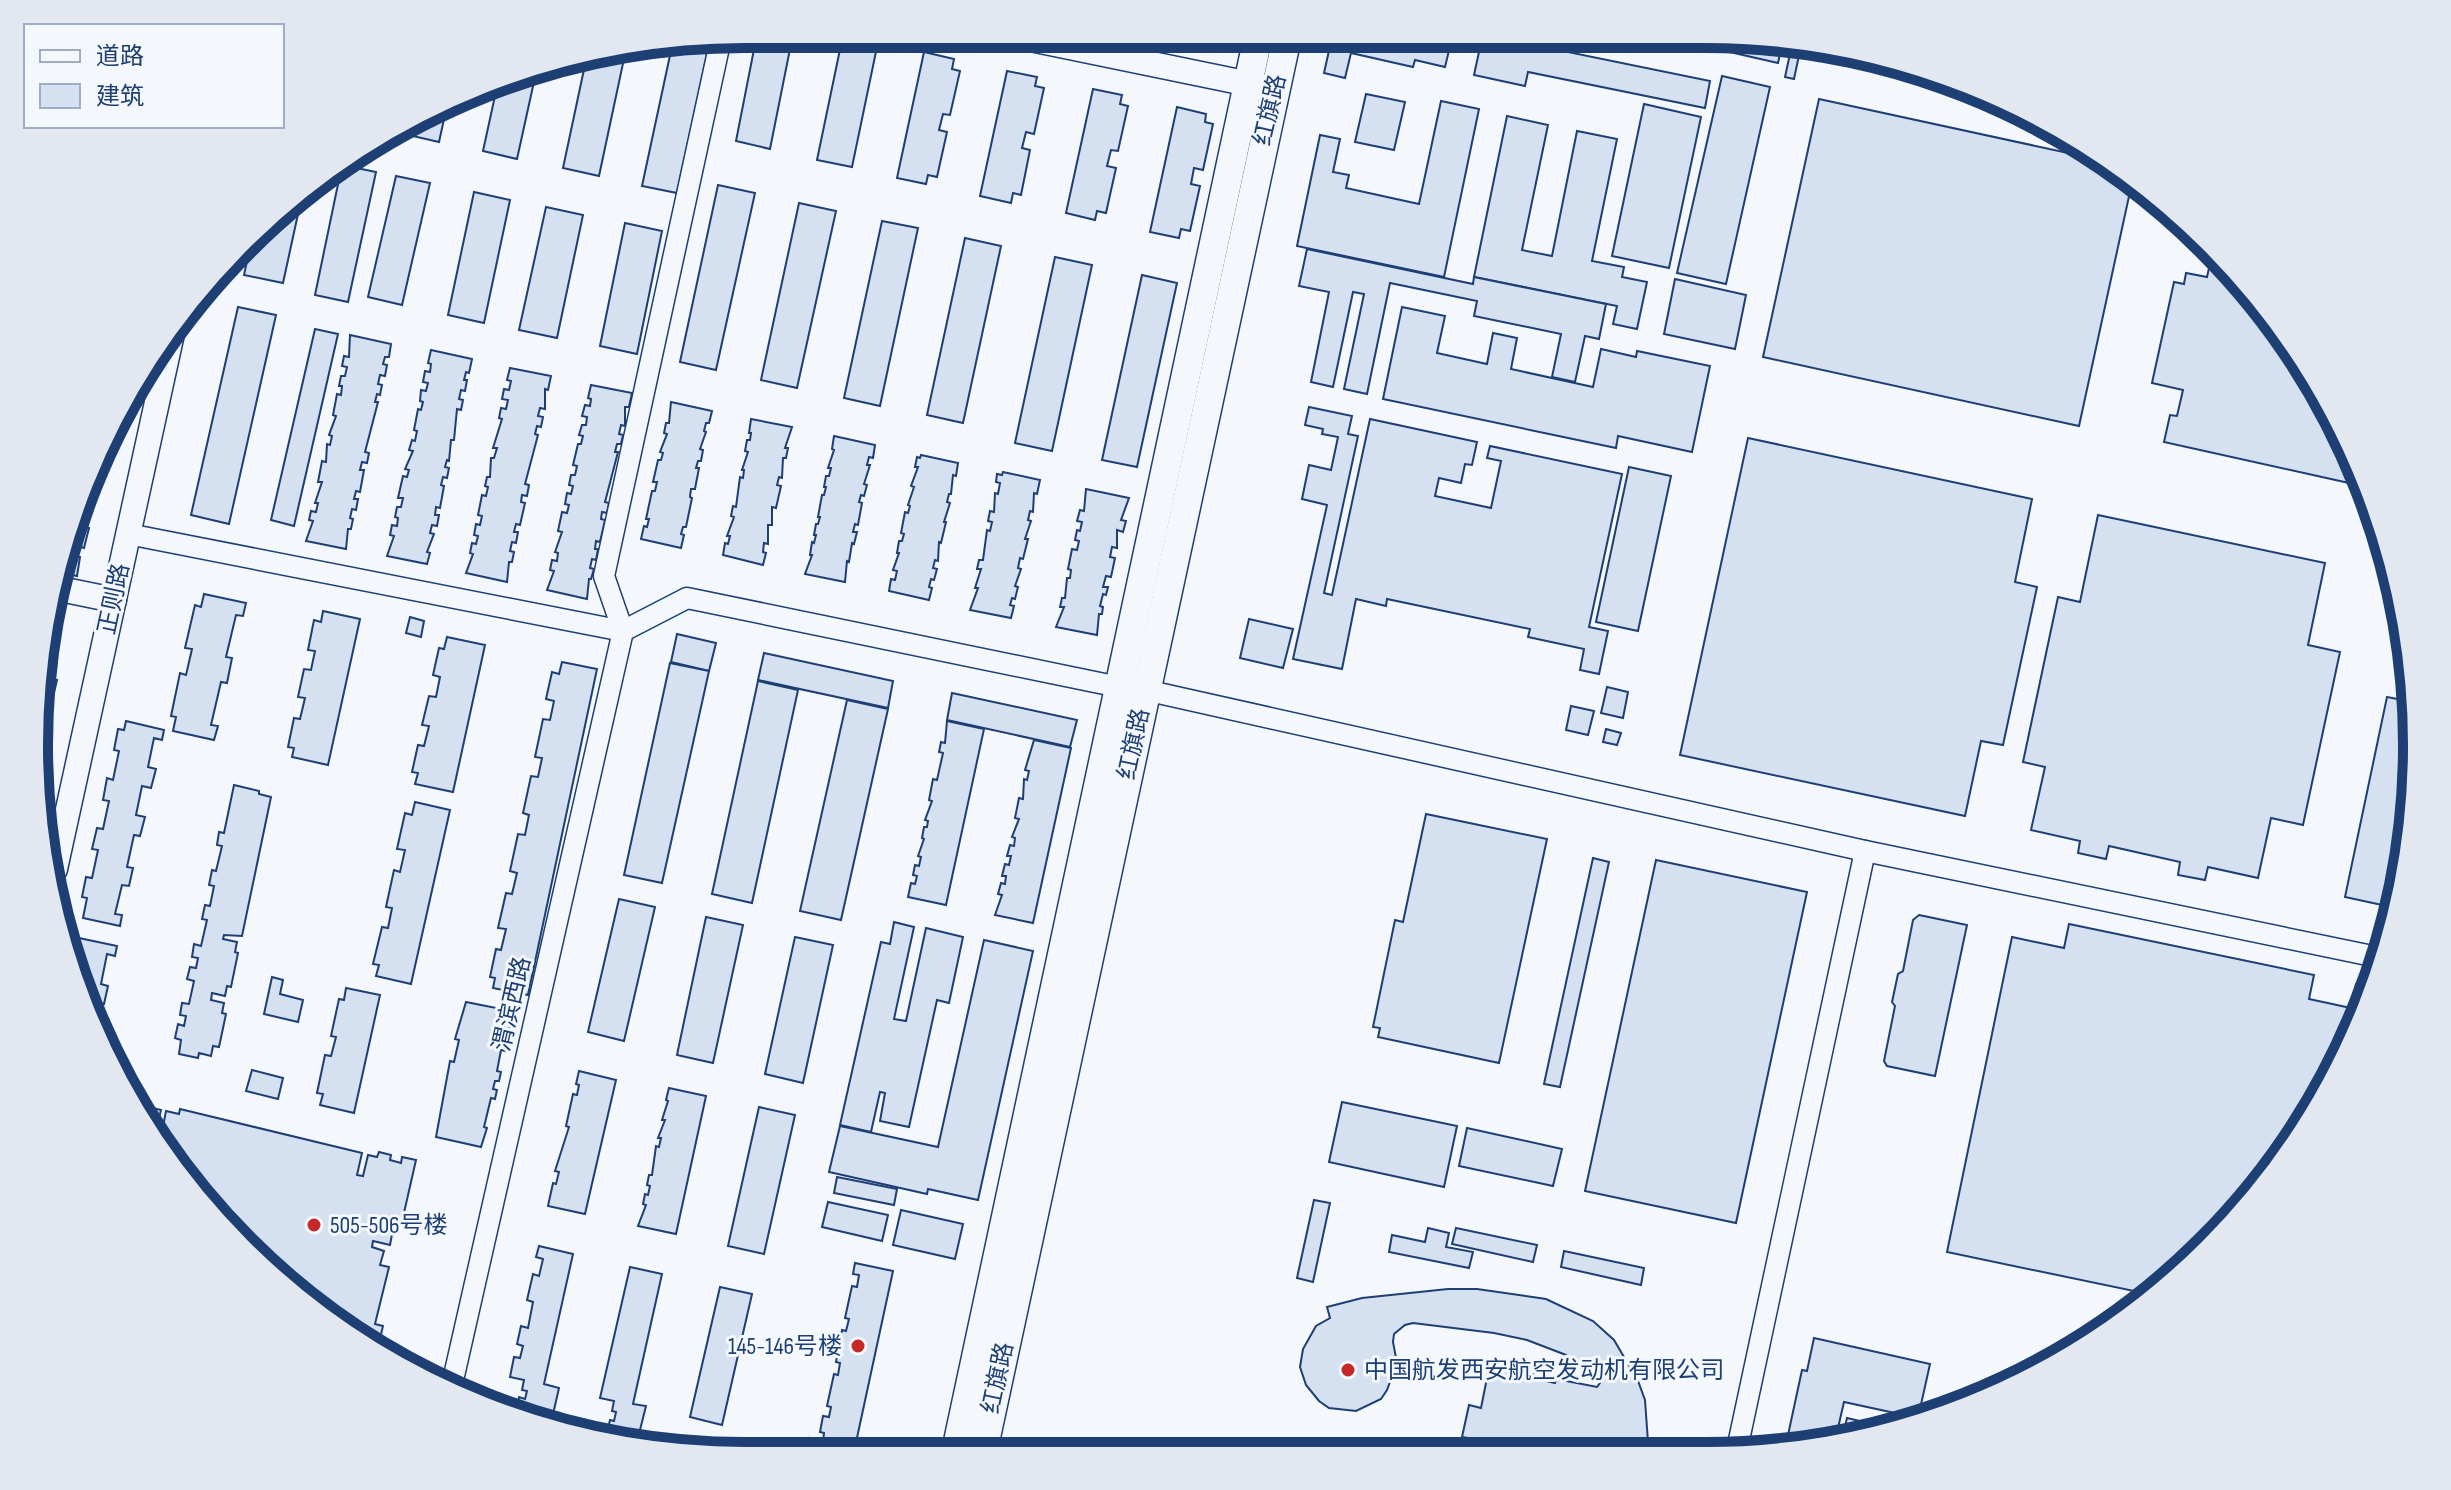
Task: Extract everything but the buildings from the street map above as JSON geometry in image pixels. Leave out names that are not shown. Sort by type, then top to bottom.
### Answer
[{"type":"main road","name":"红旗路","points":[[958,1442],[1132,688],[1261,86],[1259,48]]},
{"type":"main road","name":"红旗路","points":[[1261,86],[1281,48]]},
{"type":"main road","name":"红旗路","points":[[985,1442],[1132,688]]},
{"type":"street","points":[[1075,48],[1261,86]]},
{"type":"street","points":[[623,631],[604,576],[719,49]]},
{"type":"street","name":"正则路","points":[[57,858],[167,355]]},
{"type":"street","points":[[128,534],[623,631],[687,598],[1132,688],[1865,851],[2370,956]]},
{"type":"street","points":[[66,590],[114,600]]},
{"type":"street","name":"渭滨西路","points":[[454,1378],[623,631]]},
{"type":"street","points":[[1739,1441],[1865,851]]},
{"type":"place","name":"505-506号楼","points":[[314,1225]]},
{"type":"place","name":"145-146号楼","points":[[858,1346]]},
{"type":"place","name":"中国航发西安航空发动机有限公司","points":[[1348,1370]]}]
